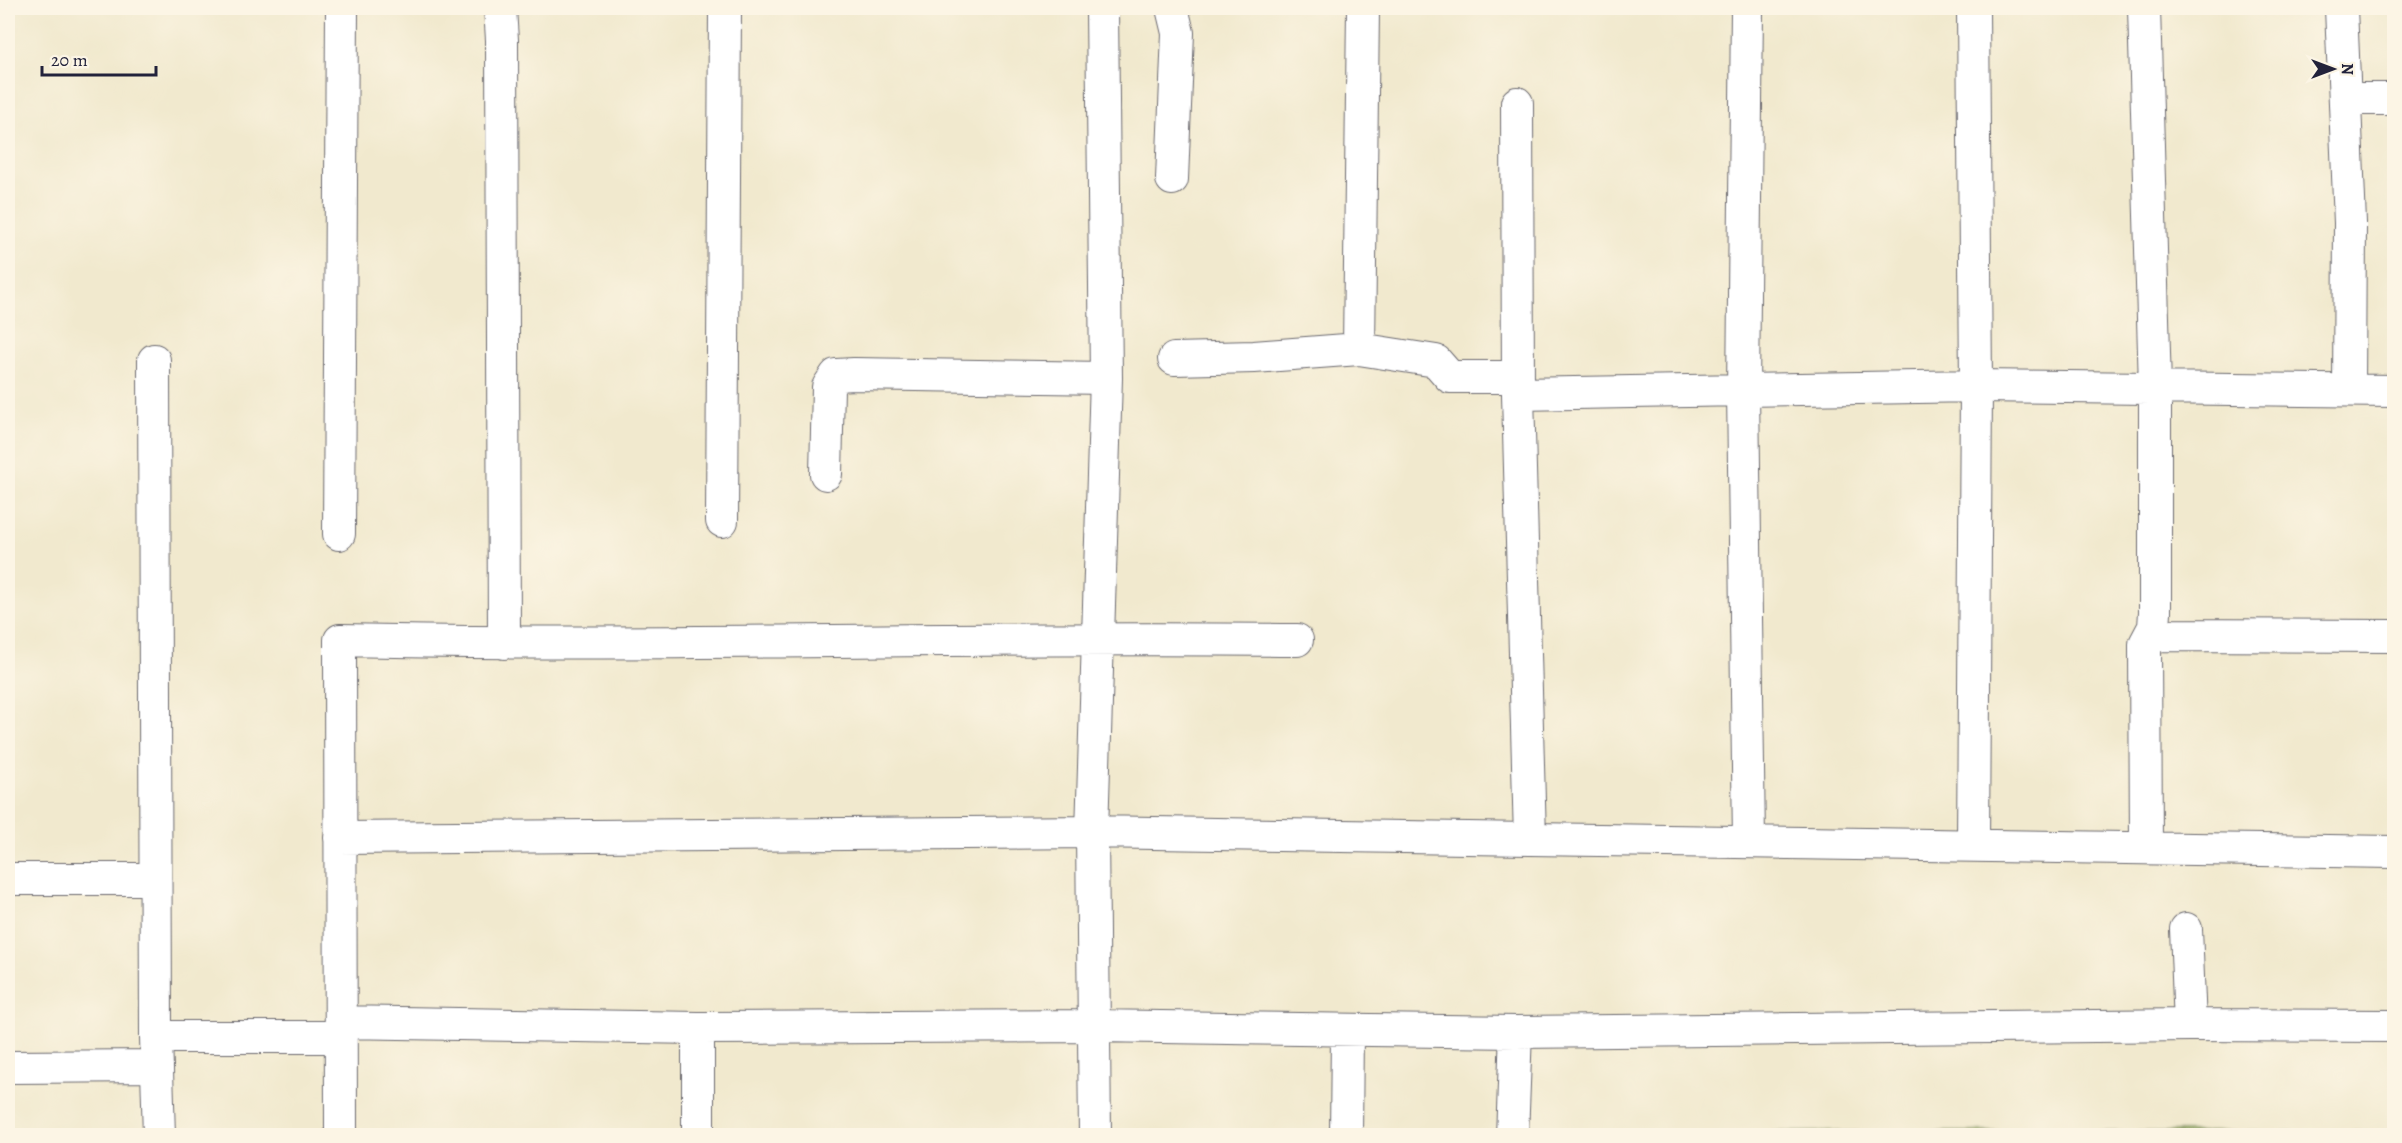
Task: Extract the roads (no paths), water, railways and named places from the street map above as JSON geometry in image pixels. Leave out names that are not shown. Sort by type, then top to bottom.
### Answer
[{"type":"street","points":[[339,534],[342,8]]},
{"type":"street","points":[[500,8],[504,643]]},
{"type":"street","points":[[722,521],[725,8]]},
{"type":"street","points":[[1095,1136],[1092,832],[1106,378],[1102,8]]},
{"type":"street","points":[[1172,8],[1178,33],[1173,179]]},
{"type":"street","points":[[1359,349],[1363,8]]},
{"type":"street","points":[[1747,8],[1743,391],[1749,842]]},
{"type":"street","points":[[1973,8],[1976,386],[1973,845]]},
{"type":"street","points":[[2144,8],[2156,387],[2156,612],[2154,627],[2145,644],[2146,848]]},
{"type":"street","points":[[2341,8],[2350,223],[2349,390]]},
{"type":"street","points":[[2345,99],[2394,99]]},
{"type":"street","points":[[1517,103],[1518,386],[1530,839]]},
{"type":"street","points":[[1174,359],[1254,357],[1359,349],[1436,361],[1450,377],[1518,386],[1743,391],[1976,386],[2394,391]]},
{"type":"street","points":[[153,360],[156,1052],[159,1136]]},
{"type":"street","points":[[826,474],[828,387],[836,375],[1106,378]]},
{"type":"street","points":[[2150,635],[2394,636]]},
{"type":"street","points":[[341,1136],[340,639],[504,643],[1097,637],[1297,639]]},
{"type":"street","points":[[340,838],[1092,832],[2394,852]]},
{"type":"street","points":[[8,879],[155,879]]},
{"type":"street","points":[[2186,929],[2190,1025]]},
{"type":"street","points":[[8,1066],[156,1052],[341,1030],[1094,1026],[1516,1032],[2190,1025],[2394,1026]]},
{"type":"street","points":[[698,1028],[698,1136]]},
{"type":"street","points":[[1346,1136],[1347,1031]]},
{"type":"street","points":[[1512,1136],[1516,1032]]}]
